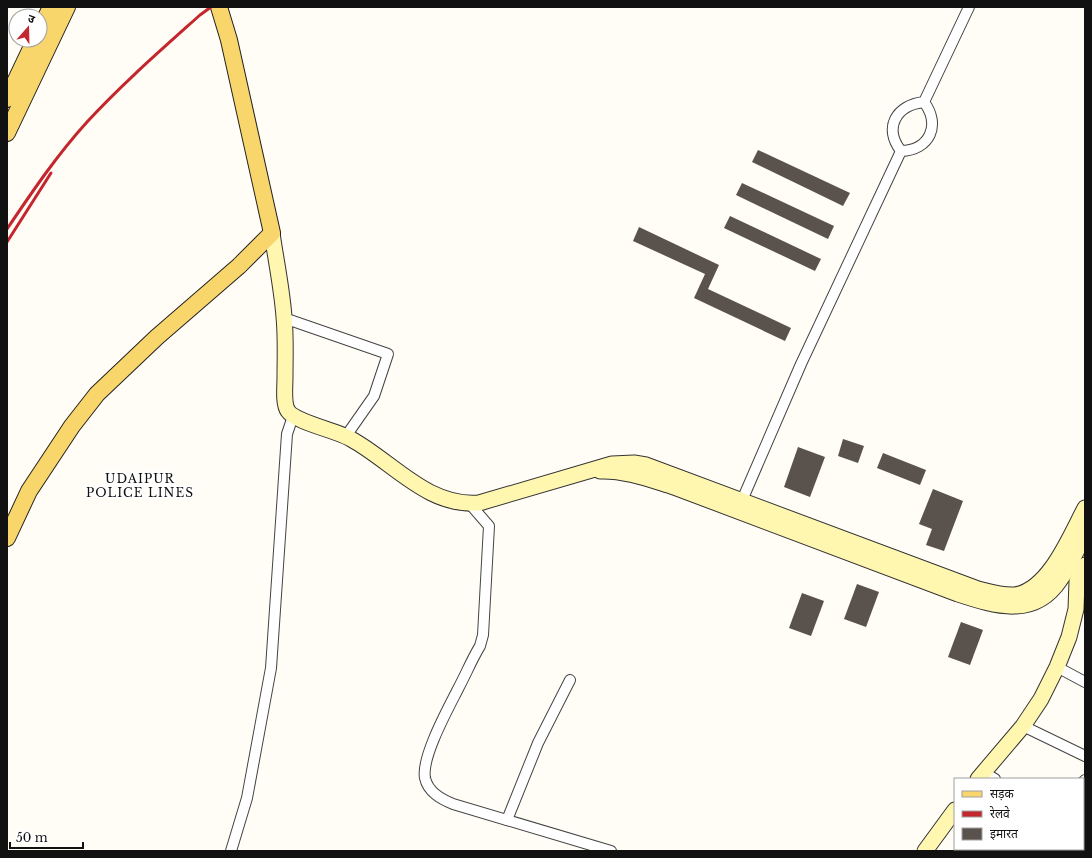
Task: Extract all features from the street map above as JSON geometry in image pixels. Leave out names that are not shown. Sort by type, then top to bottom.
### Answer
[{"type":"main road","points":[[7,133],[67,7]]},
{"type":"main road","points":[[7,538],[29,491],[72,426],[97,394],[157,337],[239,266],[272,233],[231,47],[219,7]]},
{"type":"main road","points":[[7,99],[31,48]]},
{"type":"street","points":[[924,102],[969,7]]},
{"type":"street","points":[[901,151],[914,149],[926,142],[930,136],[933,121],[929,108],[924,102]]},
{"type":"street","points":[[901,151],[896,144],[893,132],[894,123],[898,115],[909,105],[924,102]]},
{"type":"street","points":[[740,506],[801,364],[901,151]]},
{"type":"street","points":[[272,233],[284,318],[285,392],[286,408],[288,412],[292,416],[346,436],[425,489],[448,499],[469,503],[479,503],[612,464],[622,462],[646,465],[740,506],[958,594],[1004,607],[1027,605],[1046,596],[1060,581],[1085,534]]},
{"type":"street","points":[[284,318],[388,354],[374,396],[346,436]]},
{"type":"street","points":[[232,851],[247,798],[271,668],[287,434],[292,416]]},
{"type":"street","points":[[469,503],[489,526],[483,635],[480,646],[439,727],[428,758],[425,778],[428,786],[445,801],[611,851]]},
{"type":"street","points":[[740,506],[978,589],[1004,595],[1015,595],[1025,592],[1041,582],[1055,564],[1085,508]]},
{"type":"street","points":[[985,777],[1041,699],[1057,667],[1074,620],[1080,592],[1077,581],[1085,565]]},
{"type":"street","points":[[1057,667],[1085,682]]},
{"type":"street","points":[[507,820],[538,743],[570,680]]},
{"type":"street","points":[[1023,726],[1085,756]]},
{"type":"street","points":[[925,851],[954,811]]},
{"type":"building","points":[[758,150],[850,193],[843,206],[752,162]]},
{"type":"building","points":[[742,183],[834,226],[828,239],[736,195]]},
{"type":"building","points":[[730,216],[821,259],[815,271],[724,228]]},
{"type":"building","points":[[639,227],[719,265],[708,289],[791,328],[785,341],[694,298],[705,274],[633,241]]},
{"type":"building","points":[[843,439],[864,446],[858,463],[838,456]]},
{"type":"building","points":[[798,447],[825,457],[810,497],[784,487]]},
{"type":"building","points":[[883,453],[926,470],[920,485],[877,468]]},
{"type":"building","points":[[933,489],[963,501],[944,551],[926,545],[932,529],[919,524]]},
{"type":"building","points":[[857,584],[879,592],[866,627],[844,619]]},
{"type":"building","points":[[802,593],[824,601],[811,636],[789,628]]},
{"type":"building","points":[[961,622],[983,630],[970,665],[948,657]]},
{"type":"railway","points":[[7,229],[55,161],[87,122],[142,67],[211,7]]},
{"type":"railway","points":[[7,242],[51,173]]},
{"type":"district","name":"UDAIPUR POLICE LINES","points":[[140,486]]}]
